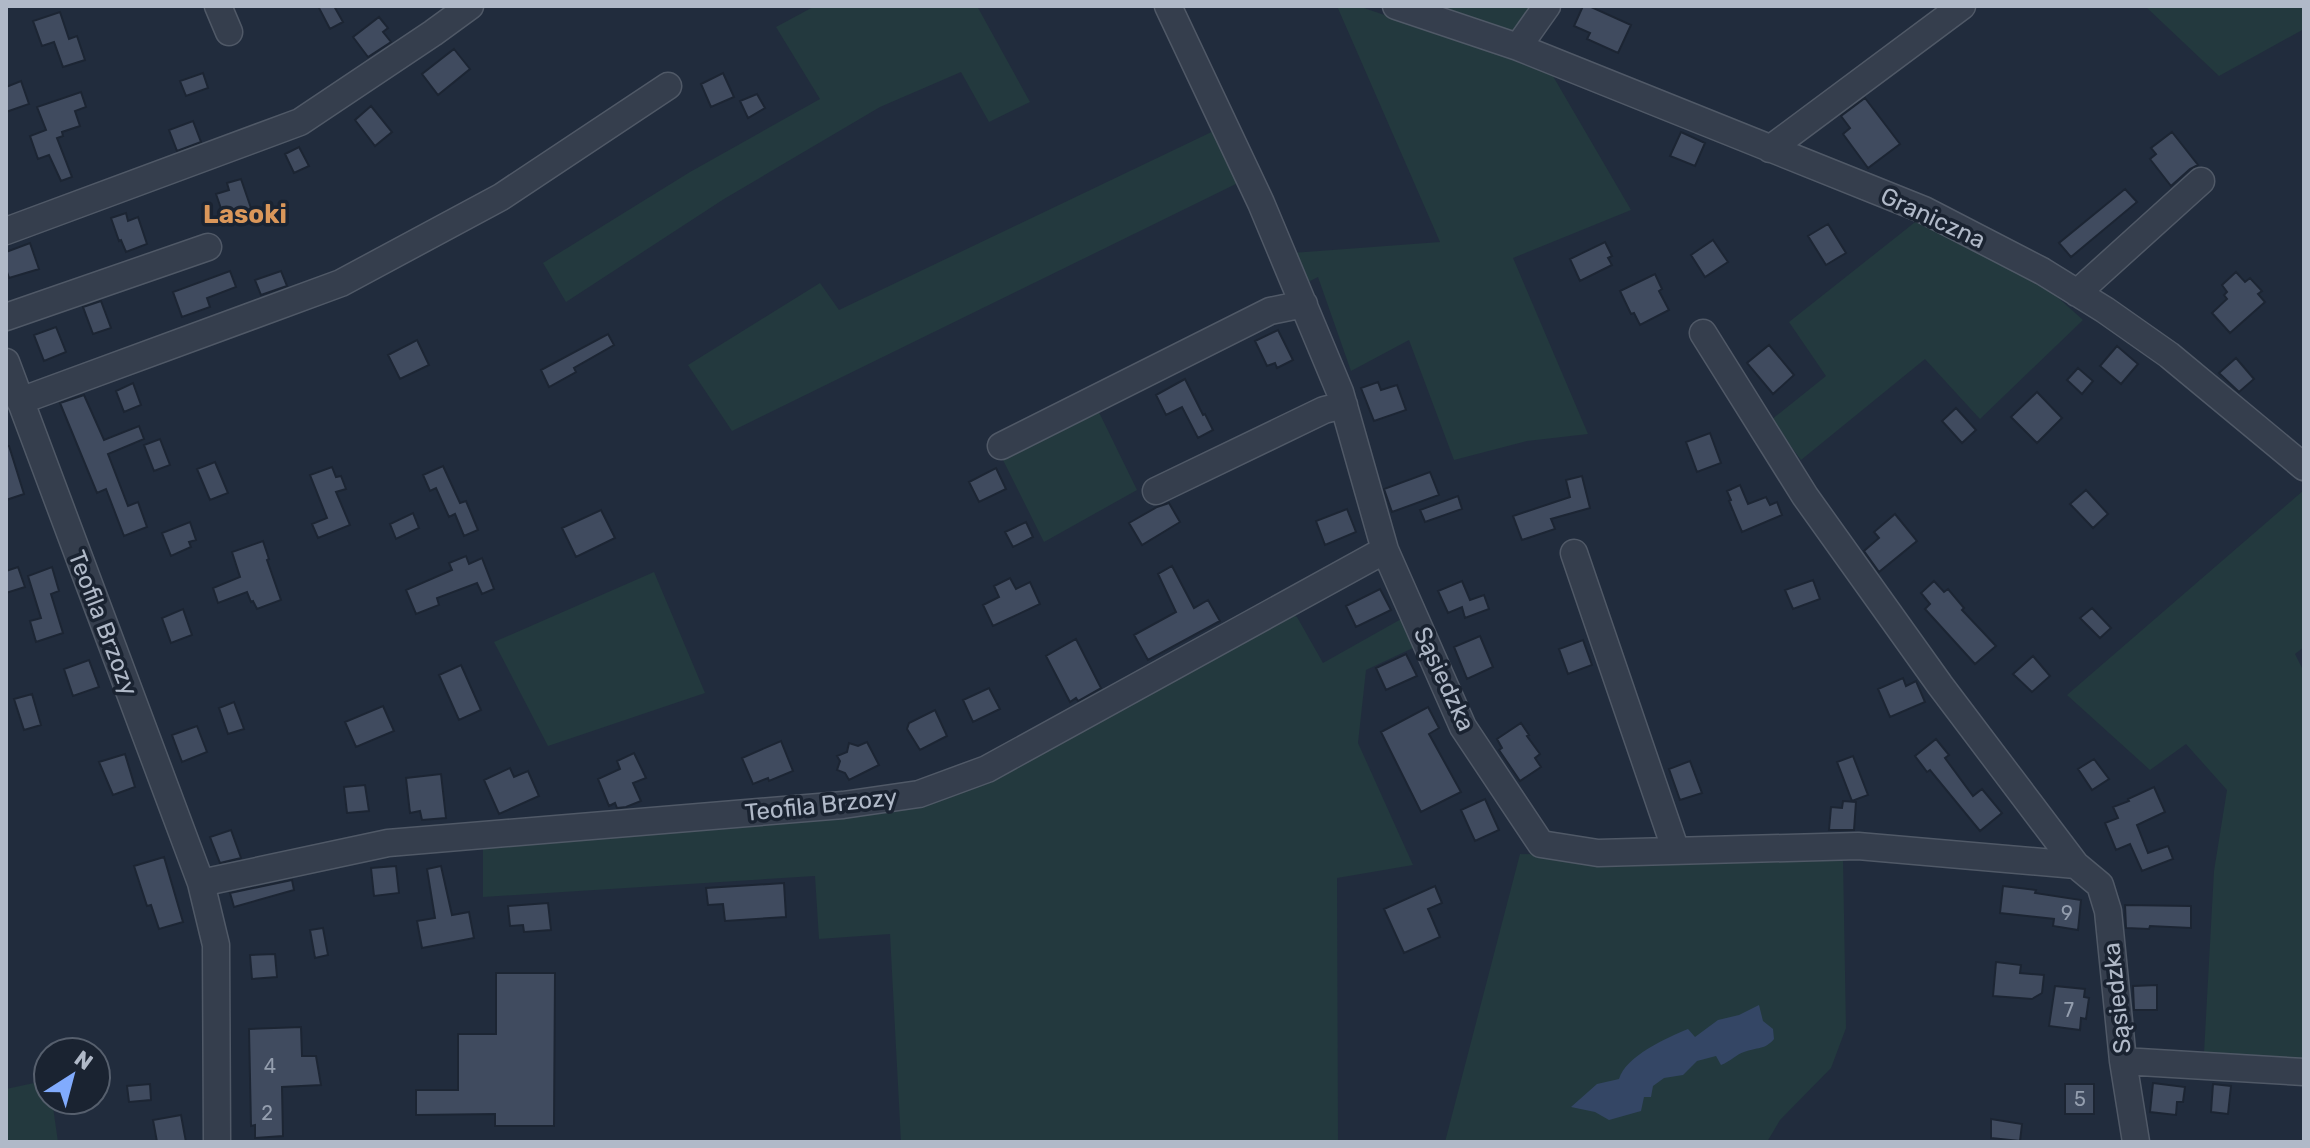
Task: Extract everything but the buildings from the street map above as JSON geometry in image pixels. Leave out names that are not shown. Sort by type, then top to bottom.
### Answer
[{"type":"street","points":[[218,6],[229,32]]},
{"type":"street","points":[[6,231],[300,122],[470,6]]},
{"type":"street","name":"Sąsiedzka","points":[[1168,6],[1261,203],[1304,304],[1344,405],[1385,550],[1463,727],[1541,844],[1598,853],[1858,846],[2076,865]]},
{"type":"street","name":"Graniczna","points":[[1396,6],[1433,13],[1924,210],[2042,271],[2169,355],[2304,467]]},
{"type":"street","points":[[1518,47],[1547,6]]},
{"type":"street","points":[[1770,149],[1962,6]]},
{"type":"street","points":[[20,401],[341,283],[501,197],[668,86]]},
{"type":"street","points":[[2077,293],[2201,181]]},
{"type":"street","points":[[6,317],[208,247]]},
{"type":"street","points":[[1001,446],[1270,311],[1304,304]]},
{"type":"street","name":"Sąsiedzka","points":[[1703,333],[1805,496],[1940,685],[2076,865],[2100,885],[2108,911],[2123,1061],[2136,1142]]},
{"type":"street","name":"Teofila Brzozy","points":[[6,362],[201,883],[216,945],[217,1142]]},
{"type":"street","points":[[1156,491],[1324,410],[1344,405]]},
{"type":"street","name":"Teofila Brzozy","points":[[201,883],[388,843],[843,805],[919,794],[987,769],[1385,550]]},
{"type":"street","points":[[1574,553],[1676,851]]},
{"type":"street","points":[[2123,1061],[2304,1072]]},
{"type":"green space","points":[[815,6],[977,6],[1030,102],[989,122],[961,72],[880,107],[724,199],[566,302],[543,263],[690,172],[820,99],[776,27]]},
{"type":"green space","points":[[1337,6],[1358,6],[1550,71],[1631,210],[1513,258],[1588,434],[1527,441],[1454,460],[1409,340],[1351,371],[1318,277],[1302,285],[1292,253],[1440,242]]},
{"type":"green space","points":[[1439,6],[1534,6],[1520,30],[1510,35]]},
{"type":"green space","points":[[2145,6],[2304,6],[2304,29],[2219,76]]},
{"type":"green space","points":[[1222,127],[1244,180],[732,431],[688,365],[820,283],[839,310]]},
{"type":"green space","points":[[1919,219],[2026,269],[2083,320],[1980,419],[1925,359],[1801,460],[1771,420],[1826,376],[1789,322]]},
{"type":"green space","points":[[1091,396],[1137,490],[1044,542],[993,440]]},
{"type":"green space","points":[[2304,490],[2304,647],[2295,654],[2304,672],[2304,1060],[2204,1053],[2214,871],[2227,790],[2186,744],[2150,770],[2067,695]]},
{"type":"green space","points":[[654,572],[705,693],[548,746],[494,642]]},
{"type":"green space","points":[[1286,613],[1297,617],[1323,663],[1403,618],[1415,647],[1366,670],[1358,743],[1413,865],[1337,878],[1338,1142],[901,1142],[890,934],[819,939],[815,876],[483,897],[483,842],[912,805]]},
{"type":"green space","points":[[1520,854],[1790,862],[1789,855],[1843,858],[1846,1028],[1831,1068],[1780,1120],[1767,1142],[1445,1142]]},
{"type":"green space","points":[[32,1083],[32,1116],[54,1116],[58,1142],[6,1142],[6,1089]]},
{"type":"water","points":[[1759,1005],[1763,1021],[1773,1029],[1774,1039],[1767,1045],[1741,1053],[1721,1065],[1716,1056],[1697,1061],[1683,1075],[1664,1078],[1653,1086],[1651,1097],[1644,1097],[1641,1111],[1609,1120],[1595,1112],[1571,1107],[1597,1084],[1619,1079],[1638,1055],[1658,1043],[1688,1029],[1695,1037],[1718,1020],[1739,1015]]},
{"type":"district","name":"Lasoki","points":[[245,214]]}]
